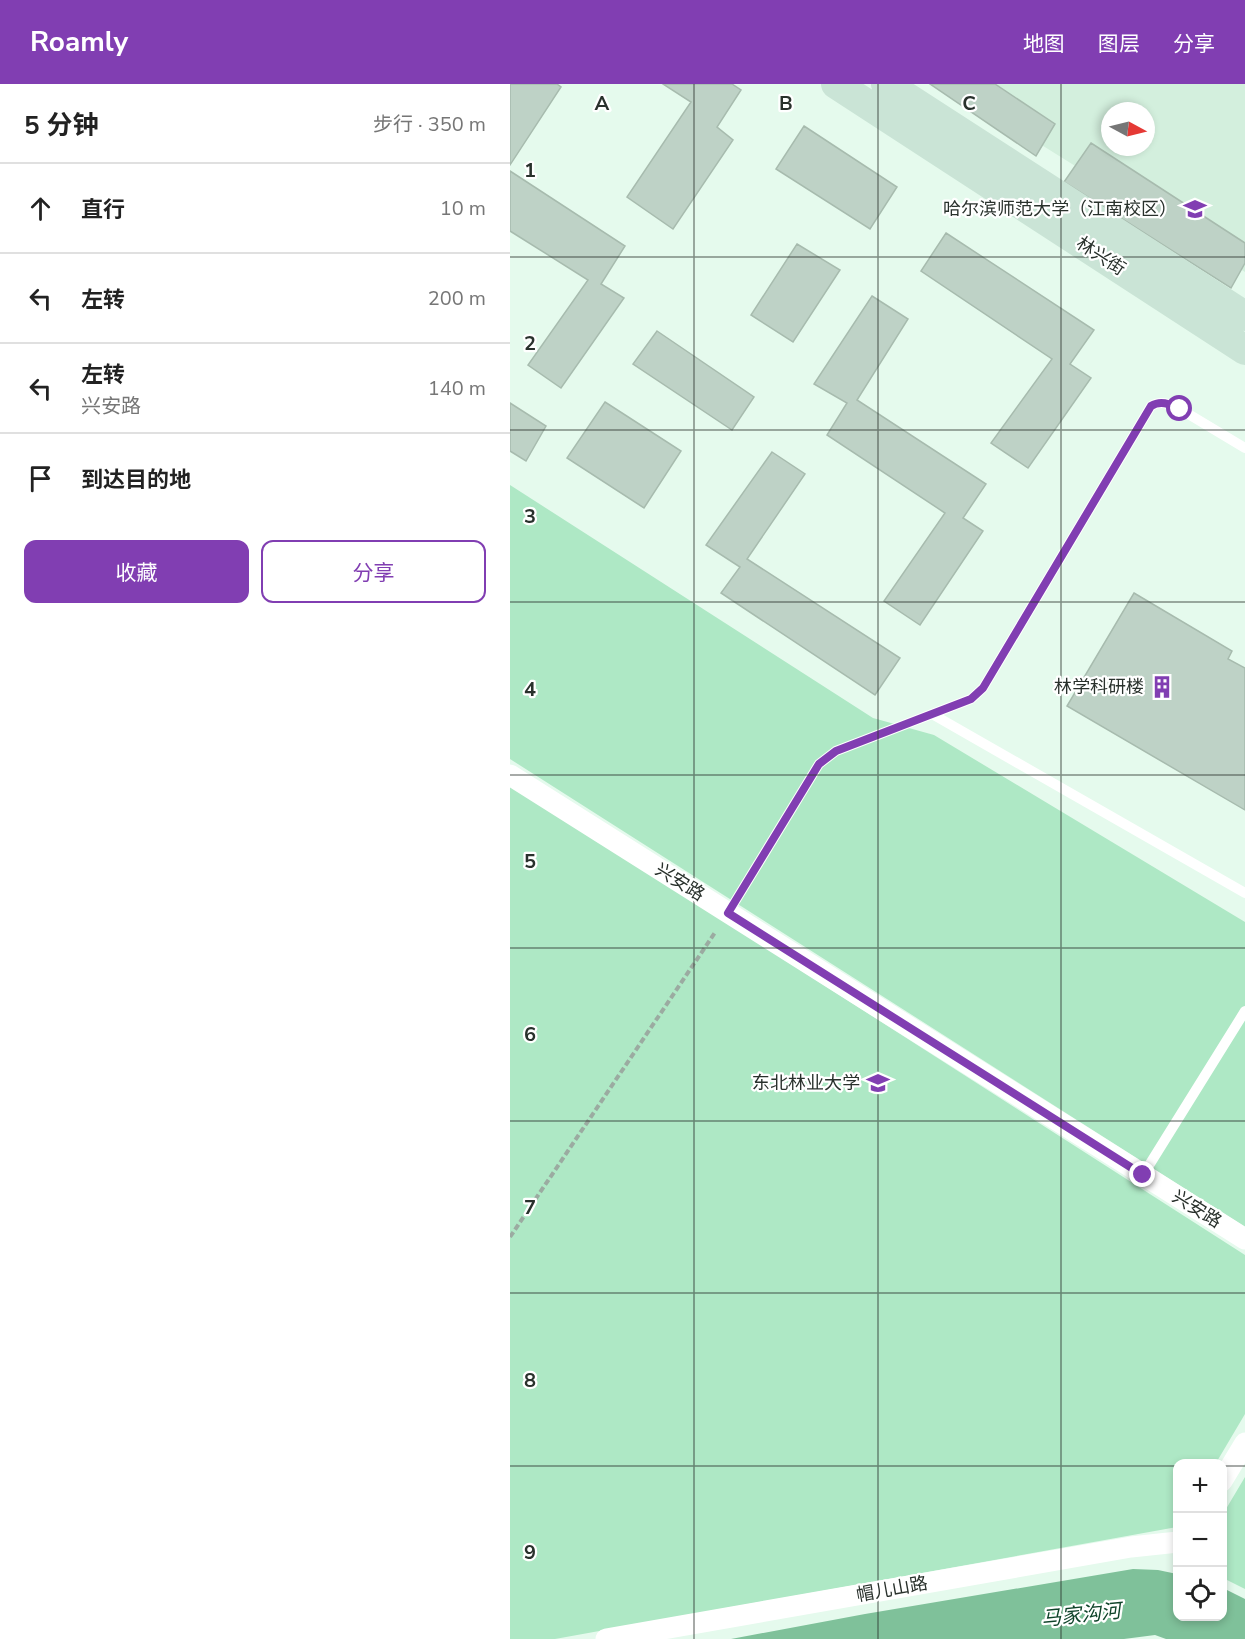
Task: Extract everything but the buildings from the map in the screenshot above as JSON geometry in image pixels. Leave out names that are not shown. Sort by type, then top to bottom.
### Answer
[{"type":"main road","name":"林兴街","points":[[836,84],[1245,350]]},
{"type":"main road","name":"林兴街","points":[[886,84],[1245,316]]},
{"type":"street","name":"兴安路","points":[[510,775],[1245,1239]]},
{"type":"street","points":[[1227,1473],[1245,1443]]},
{"type":"street","name":"帽儿山路","points":[[606,1639],[1119,1549],[1173,1543]]},
{"type":"lane","points":[[728,913],[819,764],[836,751],[971,699],[983,688],[1151,406],[1158,402],[1168,403],[1245,448]]},
{"type":"lane","points":[[932,714],[1245,893]]},
{"type":"lane","points":[[1143,1175],[1245,1011]]},
{"type":"path","points":[[510,1237],[728,913]]},
{"type":"shaded area","name":"哈尔滨师范大学（江南校区）","points":[[944,84],[1245,84],[1245,272]]},
{"type":"shaded area","points":[[510,485],[873,718],[934,735],[1245,922],[1245,1227],[510,759]]},
{"type":"shaded area","points":[[510,784],[1245,1255],[1245,1414],[1218,1459],[1173,1459],[1173,1528],[555,1639],[510,1639]]},
{"type":"shaded area","points":[[1245,1477],[1245,1589],[1227,1580],[1227,1507]]},
{"type":"water","name":"马家沟河","points":[[1133,1569],[1158,1570],[1173,1573],[1173,1621],[1227,1621],[1227,1590],[1245,1599],[1245,1639],[1166,1639],[1155,1635],[1124,1639],[731,1639]]},
{"type":"place","name":"哈尔滨师范大学（江南校区）","points":[[1195,209]]},
{"type":"place","name":"林学科研楼","points":[[1162,687]]},
{"type":"place","name":"东北林业大学","points":[[878,1083]]},
{"type":"route","points":[[1143,1175],[728,913],[819,764],[836,751],[971,699],[983,688],[1151,406],[1158,402],[1168,403],[1180,409]]}]
